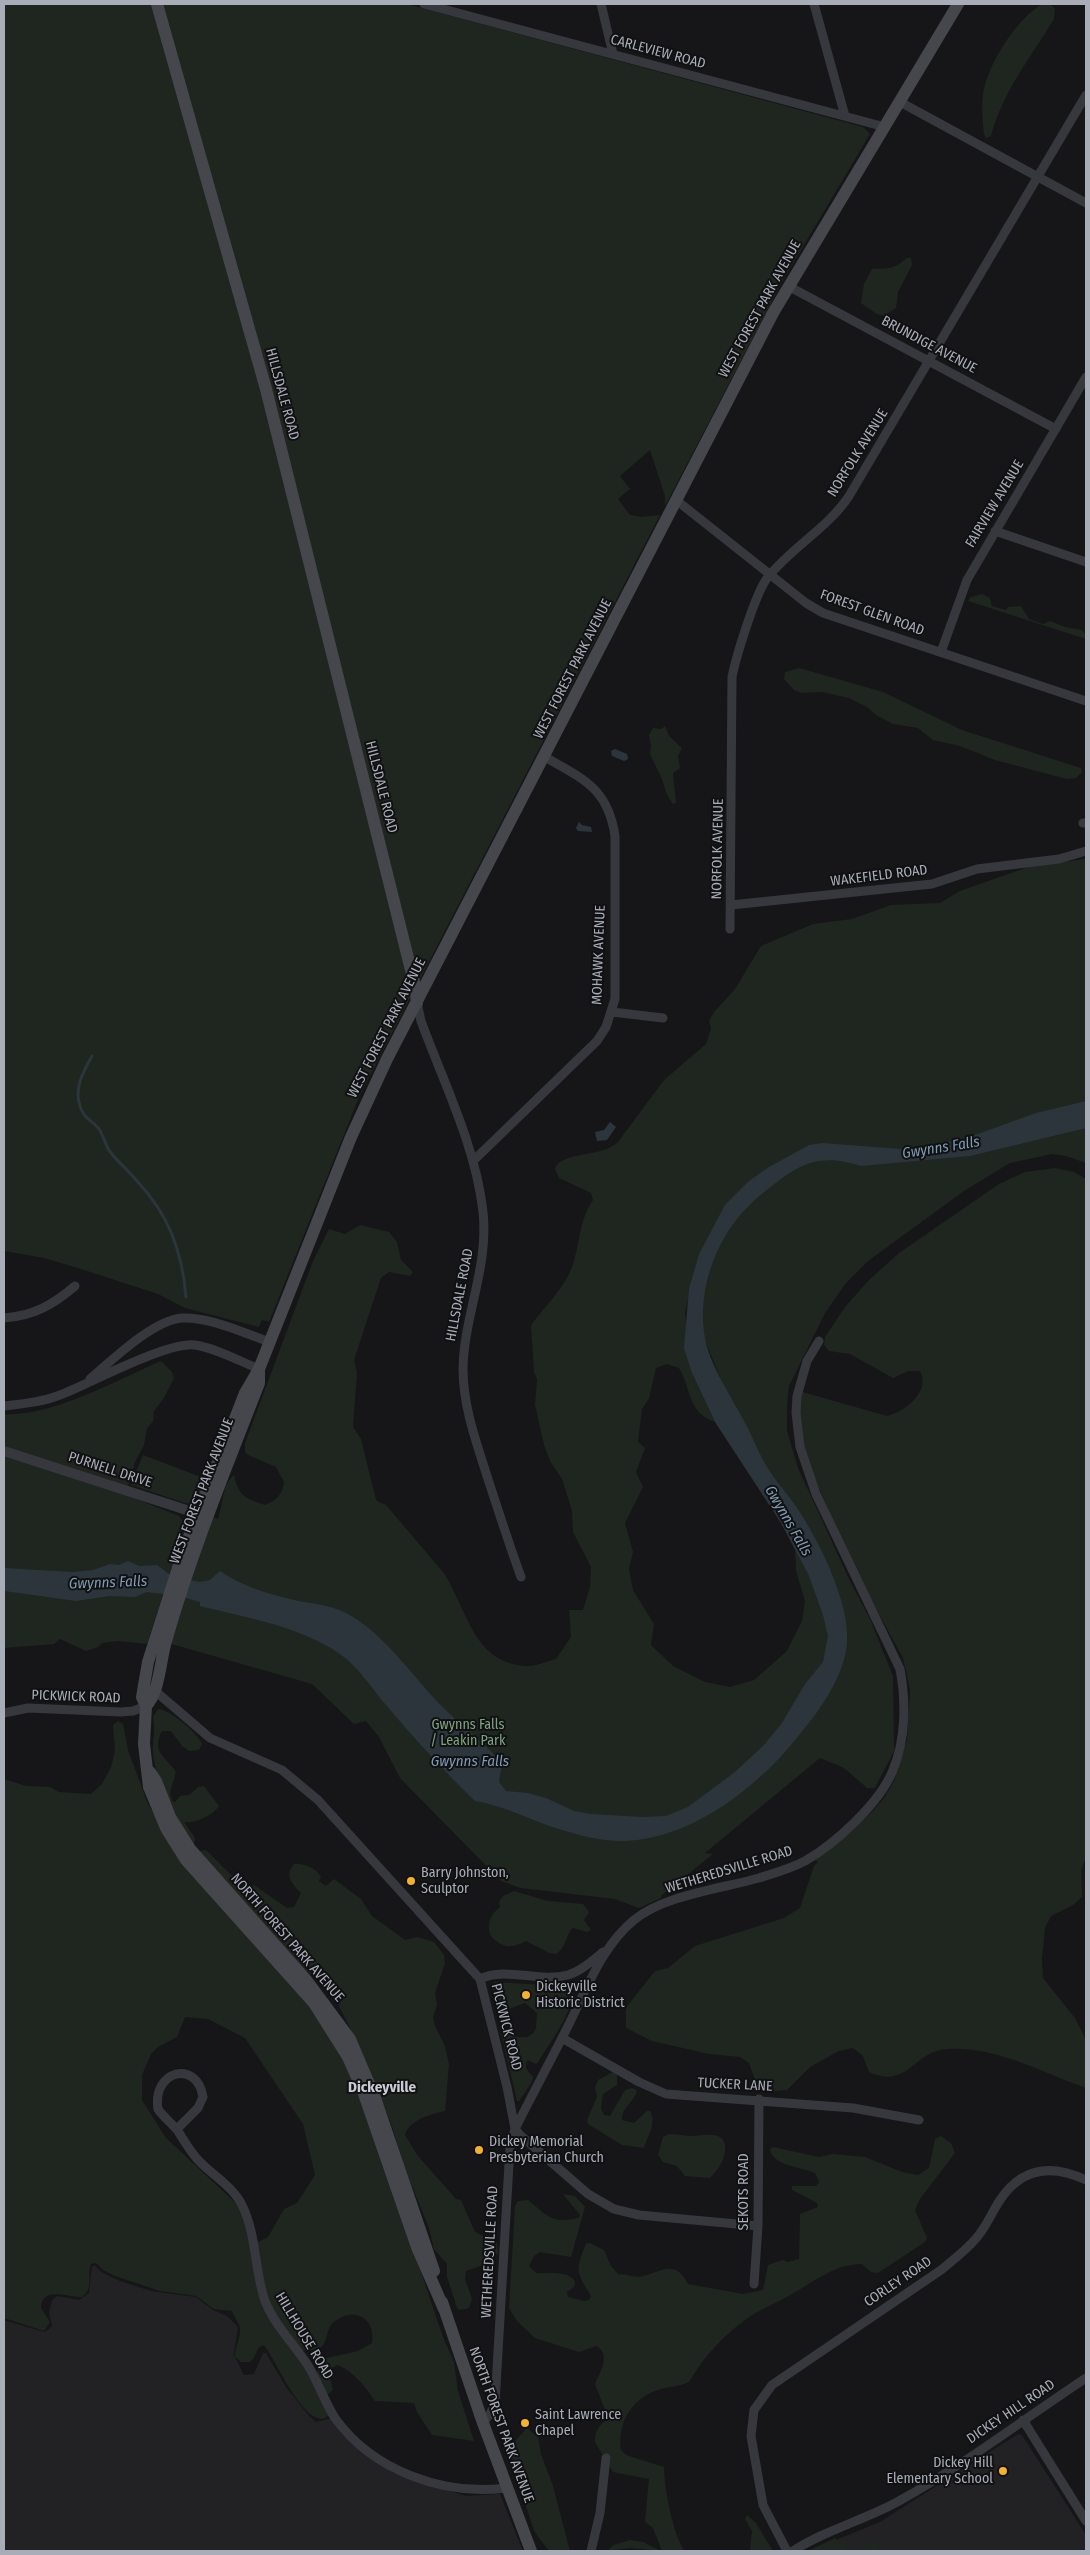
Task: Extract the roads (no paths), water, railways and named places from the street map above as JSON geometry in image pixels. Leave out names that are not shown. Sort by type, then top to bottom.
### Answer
[{"type":"main road","name":"HILLSDALE ROAD","points":[[157,4],[266,389],[415,986],[417,1003]]},
{"type":"main road","name":"WEST FOREST PARK AVENUE","points":[[166,1622],[202,1516],[259,1383],[259,1370],[363,1108],[788,286],[958,4]]},
{"type":"main road","name":"NORTH FOREST PARK AVENUE","points":[[146,1706],[152,1699],[166,1622]]},
{"type":"main road","name":"NORTH FOREST PARK AVENUE","points":[[166,1622],[145,1677],[142,1697],[146,1706],[144,1744],[149,1787],[157,1811],[182,1854],[314,2003],[348,2056],[363,2091],[417,2247],[444,2309],[482,2423],[531,2551]]},
{"type":"street","name":"CARLEVIEW ROAD","points":[[424,4],[885,127]]},
{"type":"street","points":[[600,4],[613,54]]},
{"type":"street","points":[[814,4],[846,116]]},
{"type":"street","name":"NORFOLK AVENUE","points":[[730,929],[732,677],[735,663],[763,583],[770,574],[843,505],[1086,95]]},
{"type":"street","points":[[900,102],[1086,203]]},
{"type":"street","name":"BRUNDIGE AVENUE","points":[[788,286],[1056,429]]},
{"type":"street","name":"FAIRVIEW AVENUE","points":[[941,652],[966,580],[1086,377]]},
{"type":"street","name":"FOREST GLEN ROAD","points":[[676,500],[806,603],[824,613],[1086,701]]},
{"type":"street","points":[[995,531],[1086,562]]},
{"type":"street","name":"MOHAWK AVENUE","points":[[473,1161],[586,1053],[606,1027],[615,999],[615,836],[612,821],[608,808],[593,787],[545,758]]},
{"type":"street","name":"WAKEFIELD ROAD","points":[[731,905],[932,884],[977,869],[1059,859],[1086,850]]},
{"type":"street","name":"HILLSDALE ROAD","points":[[417,1003],[421,1020],[473,1161],[483,1211],[484,1248],[465,1347],[463,1371],[465,1395],[473,1432],[521,1577]]},
{"type":"street","points":[[612,1012],[663,1018]]},
{"type":"street","points":[[4,1318],[38,1312],[52,1304],[75,1286]]},
{"type":"street","points":[[84,1384],[148,1333],[175,1319],[193,1319],[214,1324],[270,1342]]},
{"type":"street","name":"WETHEREDSVILLE ROAD","points":[[480,1979],[490,1974],[563,1976],[580,1971],[606,1951],[634,1920],[667,1902],[758,1878],[806,1860],[856,1819],[887,1783],[894,1770],[901,1745],[903,1683],[894,1653],[850,1568],[816,1494],[797,1435],[797,1396],[807,1361],[819,1341]]},
{"type":"street","points":[[4,1406],[52,1398],[162,1352],[184,1345],[203,1347],[259,1370]]},
{"type":"street","name":"PURNELL DRIVE","points":[[4,1451],[202,1516]]},
{"type":"street","name":"PICKWICK ROAD","points":[[154,1690],[210,1738],[268,1762],[295,1780],[318,1800],[480,1979],[507,2087],[515,2129]]},
{"type":"street","name":"PICKWICK ROAD","points":[[4,1713],[28,1708],[121,1712],[133,1711],[146,1706]]},
{"type":"street","name":"WETHEREDSVILLE ROAD","points":[[482,2423],[490,2414],[495,2403],[510,2147],[515,2129],[606,1951]]},
{"type":"street","name":"TUCKER LANE","points":[[562,2038],[639,2082],[666,2094],[695,2098],[759,2100],[853,2108],[919,2120]]},
{"type":"street","name":"HILLHOUSE ROAD","points":[[177,2129],[198,2108],[203,2097],[193,2078],[185,2073],[170,2077],[157,2090],[158,2109],[177,2129],[193,2154],[232,2190],[242,2204],[252,2231],[262,2290],[269,2310],[308,2365],[331,2411],[349,2434],[379,2459],[411,2476],[467,2490],[506,2488]]},
{"type":"street","name":"SEKOTS ROAD","points":[[754,2284],[758,2226],[759,2100]]},
{"type":"street","points":[[515,2129],[588,2194],[614,2209],[639,2215],[758,2226]]},
{"type":"street","name":"CORLEY ROAD","points":[[787,2551],[769,2519],[759,2489],[752,2429],[754,2410],[761,2398],[772,2385],[953,2260],[978,2237],[1006,2192],[1015,2183],[1034,2172],[1049,2169],[1063,2171],[1086,2180]]},
{"type":"street","name":"DICKEY HILL ROAD","points":[[793,2551],[816,2538],[855,2523],[900,2500],[1086,2378]]},
{"type":"street","points":[[1023,2420],[1086,2521]]},
{"type":"street","points":[[591,2551],[600,2513],[606,2458]]},
{"type":"water","points":[[615,749],[627,754],[628,759],[624,761],[612,756],[611,751]]},
{"type":"water","points":[[579,822],[582,825],[591,827],[592,832],[578,831],[576,828]]},
{"type":"water","name":"Gwynns Falls","points":[[1086,1101],[1086,1128],[970,1156],[861,1166],[832,1160],[808,1164],[787,1175],[747,1207],[722,1241],[707,1280],[704,1301],[703,1322],[709,1353],[717,1373],[765,1464],[797,1508],[827,1562],[841,1599],[847,1635],[846,1651],[837,1679],[830,1693],[803,1731],[769,1769],[733,1799],[693,1823],[649,1838],[610,1841],[569,1832],[497,1806],[475,1801],[418,1742],[347,1660],[324,1644],[291,1630],[200,1606],[200,1602],[179,1596],[147,1592],[135,1597],[109,1596],[76,1601],[4,1591],[4,1568],[73,1572],[93,1570],[110,1564],[119,1565],[128,1561],[139,1566],[157,1565],[173,1577],[200,1582],[210,1580],[220,1571],[236,1581],[272,1594],[333,1608],[346,1613],[361,1623],[389,1647],[437,1701],[496,1757],[502,1764],[499,1782],[506,1791],[528,1793],[546,1798],[574,1811],[591,1814],[642,1817],[666,1816],[688,1807],[735,1772],[764,1745],[782,1723],[805,1684],[823,1662],[828,1636],[823,1615],[809,1576],[781,1523],[715,1422],[692,1373],[684,1348],[689,1289],[699,1254],[725,1205],[749,1181],[769,1167],[809,1145],[822,1143],[901,1149],[918,1147],[964,1139],[1036,1113]]},
{"type":"water","points":[[610,1122],[616,1127],[607,1140],[597,1141],[595,1132],[604,1130]]},
{"type":"waterway","points":[[92,1056],[79,1086],[78,1099],[81,1110],[99,1129],[114,1157],[148,1194],[166,1221],[181,1264],[186,1297]]},
{"type":"place","name":"Barry Johnston, Sculptor","points":[[411,1881]]},
{"type":"place","name":"Dickeyville Historic District","points":[[526,1995]]},
{"type":"place","name":"Dickey Memorial Presbyterian Church","points":[[479,2150]]},
{"type":"place","name":"Saint Lawrence Chapel","points":[[525,2423]]},
{"type":"place","name":"Dickey Hill Elementary School","points":[[1003,2471]]},
{"type":"district","name":"Dickeyville","points":[[382,2088]]},
{"type":"park label","name":"Gwynns Falls / Leakin Park","points":[[468,1734]]}]
